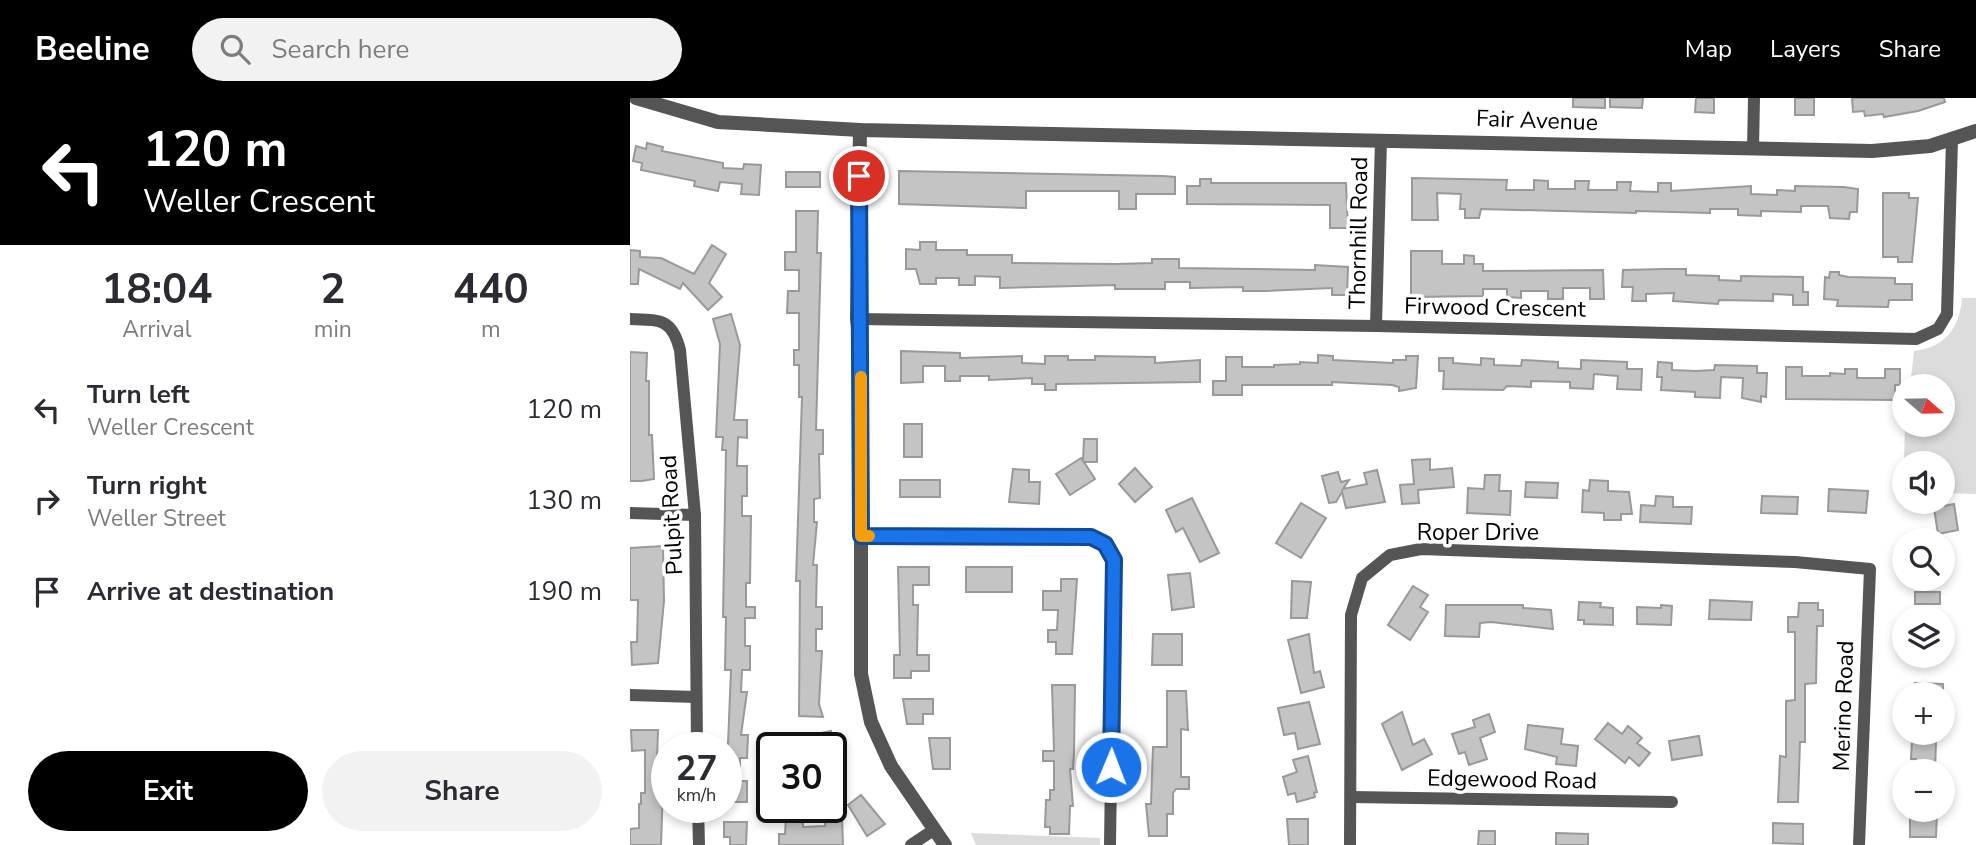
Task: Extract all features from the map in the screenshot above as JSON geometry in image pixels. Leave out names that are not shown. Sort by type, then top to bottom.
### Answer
[{"type":"street","name":"Fair Avenue","points":[[636,98],[718,122],[860,130],[1889,151],[1952,140],[1976,131]]},
{"type":"street","points":[[1753,149],[1754,98]]},
{"type":"street","points":[[860,130],[858,319],[861,352],[861,674],[871,722],[891,766],[945,845]]},
{"type":"street","name":"Thornhill Road","points":[[1376,326],[1381,140]]},
{"type":"street","name":"Firwood Crescent","points":[[858,319],[1925,337],[1941,326],[1948,305],[1952,140]]},
{"type":"street","name":"Pulpit Road","points":[[630,319],[662,320],[676,333],[695,515],[697,732]]},
{"type":"street","points":[[630,513],[695,515]]},
{"type":"street","points":[[861,536],[1091,537],[1105,544],[1114,560],[1110,845]]},
{"type":"street","name":"Roper Drive","points":[[1350,845],[1351,615],[1362,578],[1390,555],[1421,549],[1795,562],[1870,569]]},
{"type":"street","name":"Merino Road","points":[[1859,845],[1870,569]]},
{"type":"street","points":[[630,695],[696,697]]},
{"type":"street","name":"Edgewood Road","points":[[1351,797],[1672,802]]},
{"type":"street","points":[[698,823],[699,845]]},
{"type":"street","points":[[911,845],[934,829]]},
{"type":"shaded area","points":[[1962,298],[1976,298],[1976,494],[1955,493],[1955,451],[1904,451],[1905,438],[1955,438],[1955,374],[1911,374],[1914,351],[1942,341],[1954,327]]},
{"type":"shaded area","points":[[971,833],[1100,838],[1100,845],[976,845]]},
{"type":"building","points":[[1573,98],[1605,98],[1605,108],[1573,107]]},
{"type":"building","points":[[1610,98],[1643,98],[1642,108],[1610,107]]},
{"type":"building","points":[[1696,98],[1714,98],[1714,113],[1695,112]]},
{"type":"building","points":[[1795,98],[1814,98],[1814,115],[1795,115]]},
{"type":"building","points":[[1852,98],[1944,98],[1945,102],[1918,111],[1884,117],[1883,114],[1865,116],[1864,111],[1853,112]]},
{"type":"building","points":[[647,143],[663,147],[662,151],[723,163],[723,168],[743,169],[744,164],[761,165],[759,195],[741,194],[742,184],[720,182],[718,191],[694,186],[695,181],[641,170],[642,163],[633,161],[636,146],[646,149]]},
{"type":"building","points":[[899,171],[1175,177],[1175,194],[1136,194],[1136,209],[1119,209],[1119,191],[1026,191],[1026,208],[899,204]]},
{"type":"building","points":[[786,172],[820,172],[820,187],[786,187]]},
{"type":"building","points":[[1412,178],[1507,180],[1506,190],[1534,190],[1534,180],[1548,181],[1548,189],[1575,189],[1575,181],[1589,181],[1588,190],[1617,190],[1617,182],[1631,182],[1630,191],[1658,192],[1658,183],[1671,183],[1671,191],[1751,186],[1751,194],[1777,195],[1777,190],[1795,191],[1795,186],[1844,187],[1858,189],[1857,212],[1850,212],[1849,219],[1830,218],[1828,206],[1801,206],[1801,212],[1761,211],[1761,216],[1738,215],[1738,209],[1710,209],[1710,213],[1636,213],[1481,209],[1479,218],[1465,218],[1465,209],[1460,209],[1461,194],[1437,193],[1438,220],[1412,220]]},
{"type":"building","points":[[1200,179],[1211,179],[1211,183],[1346,183],[1348,228],[1330,228],[1330,205],[1187,204],[1187,186],[1200,186]]},
{"type":"building","points":[[1883,193],[1909,193],[1909,198],[1918,198],[1912,262],[1898,262],[1898,257],[1883,257]]},
{"type":"building","points":[[796,211],[818,211],[817,253],[821,253],[816,430],[823,430],[823,454],[819,454],[820,498],[814,499],[814,522],[817,522],[813,565],[817,565],[816,607],[822,607],[822,629],[816,629],[816,651],[822,651],[819,704],[823,717],[799,716],[800,581],[796,581],[802,397],[799,397],[799,365],[794,365],[794,350],[799,350],[799,313],[787,313],[788,291],[799,291],[799,270],[785,270],[785,252],[796,252]]},
{"type":"building","points":[[920,242],[936,242],[936,250],[967,250],[967,255],[1012,255],[1012,263],[1116,264],[1152,263],[1152,259],[1179,259],[1179,268],[1315,270],[1315,265],[1348,267],[1347,295],[1332,295],[1332,288],[1243,291],[1243,287],[1190,288],[1190,282],[1165,282],[1165,289],[1115,289],[1115,285],[1000,288],[1000,277],[975,276],[975,285],[959,285],[959,278],[936,278],[936,284],[920,284],[916,269],[906,269],[906,249],[920,250]]},
{"type":"building","points":[[712,245],[726,254],[709,283],[722,297],[708,310],[683,283],[680,289],[639,269],[638,284],[630,284],[630,250],[640,251],[640,257],[661,258],[694,274]]},
{"type":"building","points":[[1411,251],[1442,251],[1442,264],[1464,264],[1464,255],[1474,256],[1474,264],[1483,264],[1483,271],[1603,270],[1604,299],[1590,299],[1590,288],[1563,288],[1563,299],[1548,299],[1548,291],[1521,291],[1521,298],[1507,297],[1507,289],[1483,289],[1483,296],[1411,297]]},
{"type":"building","points":[[1686,269],[1686,275],[1719,276],[1719,280],[1741,281],[1741,276],[1803,277],[1803,292],[1808,292],[1808,305],[1793,305],[1793,295],[1773,294],[1773,301],[1719,300],[1718,304],[1673,301],[1674,293],[1646,294],[1646,301],[1632,301],[1633,287],[1622,287],[1623,270]]},
{"type":"building","points":[[1830,272],[1839,272],[1839,275],[1848,277],[1895,278],[1895,284],[1912,284],[1912,300],[1889,300],[1888,307],[1837,306],[1838,300],[1824,299],[1825,277],[1829,278]]},
{"type":"building","points":[[731,314],[740,345],[734,420],[747,420],[747,438],[738,437],[737,466],[747,466],[747,496],[742,496],[742,516],[751,516],[750,583],[746,583],[746,607],[755,607],[755,618],[745,618],[745,646],[750,646],[750,670],[742,670],[741,692],[747,692],[741,732],[728,732],[731,670],[725,670],[726,617],[723,617],[726,450],[722,450],[723,437],[716,437],[720,344],[713,319]]},
{"type":"building","points":[[901,351],[960,353],[960,358],[1022,356],[1022,363],[1045,364],[1045,356],[1068,356],[1068,360],[1095,360],[1095,356],[1155,357],[1155,363],[1200,360],[1200,382],[1056,384],[1056,390],[1045,390],[1045,384],[1032,384],[1032,378],[989,380],[989,376],[960,376],[960,381],[945,381],[945,366],[923,366],[923,382],[901,383]]},
{"type":"building","points":[[630,352],[647,353],[649,435],[652,435],[654,479],[642,481],[630,481]]},
{"type":"building","points":[[1318,355],[1333,356],[1333,360],[1393,363],[1393,360],[1406,360],[1406,356],[1418,356],[1416,388],[1399,391],[1399,387],[1392,385],[1332,382],[1332,385],[1242,385],[1242,395],[1213,395],[1213,381],[1226,381],[1226,357],[1242,357],[1242,367],[1274,367],[1300,362],[1318,363]]},
{"type":"building","points":[[1439,358],[1453,358],[1453,363],[1481,365],[1481,358],[1494,359],[1494,365],[1521,366],[1522,360],[1558,362],[1558,368],[1581,369],[1581,360],[1627,362],[1627,369],[1642,369],[1641,390],[1617,389],[1618,376],[1594,374],[1593,389],[1570,388],[1570,382],[1531,381],[1531,387],[1507,386],[1503,390],[1443,389],[1444,371],[1439,371]]},
{"type":"building","points":[[1658,362],[1672,363],[1672,370],[1696,371],[1714,370],[1715,365],[1757,366],[1757,373],[1767,373],[1766,397],[1761,396],[1761,402],[1742,398],[1743,378],[1721,377],[1720,398],[1695,397],[1695,392],[1661,390],[1662,377],[1657,377]]},
{"type":"building","points":[[1786,367],[1802,367],[1802,376],[1830,376],[1830,373],[1845,374],[1845,369],[1857,369],[1857,378],[1885,378],[1885,369],[1900,369],[1900,374],[1892,374],[1892,400],[1786,399]]},
{"type":"building","points":[[904,424],[922,424],[922,457],[904,457]]},
{"type":"building","points":[[1084,439],[1097,439],[1097,462],[1084,462],[1095,479],[1070,495],[1056,474],[1081,458],[1083,461]]},
{"type":"building","points":[[1430,459],[1430,470],[1452,468],[1454,487],[1418,490],[1419,503],[1402,504],[1400,485],[1414,484],[1412,460]]},
{"type":"building","points":[[1135,468],[1152,487],[1135,502],[1119,484]]},
{"type":"building","points":[[1013,469],[1029,470],[1029,482],[1040,482],[1039,504],[1009,502]]},
{"type":"building","points":[[1377,470],[1385,502],[1346,508],[1342,492],[1336,502],[1329,503],[1322,476],[1338,472],[1341,482],[1349,480],[1343,489],[1367,484],[1364,473]]},
{"type":"building","points":[[1485,475],[1500,475],[1499,491],[1511,491],[1510,515],[1467,513],[1468,488],[1484,489]]},
{"type":"building","points":[[900,480],[940,480],[940,497],[900,497]]},
{"type":"building","points":[[1590,480],[1608,481],[1608,491],[1629,492],[1632,514],[1621,514],[1621,520],[1604,520],[1604,513],[1582,512],[1583,490],[1589,491]]},
{"type":"building","points":[[1526,482],[1558,483],[1557,498],[1525,497]]},
{"type":"building","points":[[1829,489],[1868,491],[1866,513],[1828,511]]},
{"type":"building","points":[[1656,496],[1673,497],[1673,507],[1692,507],[1691,524],[1640,522],[1641,505],[1655,506]]},
{"type":"building","points":[[1762,496],[1798,497],[1797,514],[1761,513]]},
{"type":"building","points":[[1192,498],[1219,553],[1200,562],[1183,528],[1176,532],[1166,510]]},
{"type":"building","points":[[1301,503],[1326,518],[1301,558],[1276,543]]},
{"type":"building","points":[[1955,510],[1958,530],[1937,528],[1935,514],[1955,514]]},
{"type":"building","points":[[663,546],[664,601],[658,663],[632,665],[631,642],[637,642],[638,600],[630,600],[630,548]]},
{"type":"building","points":[[898,567],[929,567],[929,585],[913,585],[913,605],[918,605],[917,655],[929,655],[929,671],[911,671],[911,678],[894,678],[894,655],[900,655]]},
{"type":"building","points":[[966,567],[1012,567],[1012,592],[966,592]]},
{"type":"building","points":[[1190,573],[1194,607],[1172,610],[1168,575]]},
{"type":"building","points":[[1061,579],[1077,579],[1072,654],[1056,654],[1056,642],[1048,642],[1048,630],[1057,630],[1058,610],[1043,610],[1043,591],[1061,591]]},
{"type":"building","points":[[1292,581],[1311,582],[1307,618],[1291,618]]},
{"type":"building","points":[[1413,586],[1428,595],[1420,607],[1428,612],[1410,640],[1388,625]]},
{"type":"building","points":[[1915,592],[1940,592],[1940,604],[1915,604]]},
{"type":"building","points":[[1710,600],[1752,602],[1751,620],[1709,619]]},
{"type":"building","points":[[1579,602],[1601,603],[1600,607],[1613,608],[1613,625],[1584,624],[1584,620],[1578,620]]},
{"type":"building","points":[[1799,603],[1818,603],[1818,610],[1823,610],[1823,626],[1817,626],[1816,683],[1805,684],[1805,742],[1800,742],[1798,802],[1778,802],[1780,756],[1786,757],[1786,701],[1795,700],[1795,632],[1788,632],[1788,617],[1798,617]]},
{"type":"building","points":[[1446,605],[1523,605],[1523,608],[1551,610],[1553,629],[1491,622],[1480,623],[1479,637],[1445,636]]},
{"type":"building","points":[[1661,605],[1672,606],[1671,625],[1637,624],[1637,607],[1661,608]]},
{"type":"building","points":[[1153,634],[1182,634],[1182,665],[1152,665]]},
{"type":"building","points":[[1309,634],[1314,673],[1320,671],[1324,687],[1301,693],[1288,640]]},
{"type":"building","points":[[1052,685],[1075,685],[1074,753],[1073,769],[1070,769],[1073,806],[1070,806],[1069,834],[1050,834],[1050,827],[1045,827],[1046,800],[1050,800],[1050,790],[1054,790],[1054,761],[1043,761],[1043,751],[1054,751]]},
{"type":"building","points":[[1167,691],[1186,691],[1188,730],[1181,729],[1181,777],[1189,777],[1189,789],[1176,789],[1173,793],[1173,814],[1167,814],[1167,836],[1149,836],[1146,804],[1151,804],[1153,747],[1167,747]]},
{"type":"building","points":[[903,699],[933,699],[933,714],[923,714],[923,724],[907,724]]},
{"type":"building","points":[[1309,702],[1320,744],[1298,749],[1295,733],[1284,735],[1278,708]]},
{"type":"building","points":[[1402,712],[1413,745],[1424,739],[1432,754],[1402,770],[1382,724]]},
{"type":"building","points":[[1489,714],[1495,732],[1480,738],[1487,759],[1469,765],[1465,752],[1459,754],[1452,734],[1475,727],[1473,720]]},
{"type":"building","points":[[1608,723],[1622,734],[1628,726],[1642,738],[1637,743],[1650,753],[1639,766],[1629,757],[1625,763],[1595,739]]},
{"type":"building","points":[[1528,725],[1563,729],[1561,744],[1578,746],[1576,766],[1556,764],[1557,757],[1525,749]]},
{"type":"building","points":[[631,730],[658,730],[651,732],[651,823],[662,823],[661,845],[630,845],[630,829],[639,828],[639,804],[641,793],[645,793],[645,750],[632,751]]},
{"type":"building","points":[[742,735],[748,735],[747,758],[742,758]]},
{"type":"building","points":[[1699,736],[1702,755],[1672,760],[1669,741]]},
{"type":"building","points":[[929,738],[950,738],[950,769],[933,769]]},
{"type":"building","points":[[1912,745],[1936,745],[1935,759],[1911,759]]},
{"type":"building","points":[[1308,756],[1317,792],[1314,793],[1315,797],[1297,802],[1295,793],[1288,795],[1283,777],[1297,772],[1293,760]]},
{"type":"building","points":[[742,781],[747,781],[747,802],[742,802]]},
{"type":"building","points":[[861,795],[885,824],[867,836],[848,805]]},
{"type":"building","points":[[1287,819],[1308,819],[1308,845],[1289,845]]},
{"type":"building","points":[[747,822],[746,845],[730,845],[730,837],[724,837],[724,823]]},
{"type":"building","points":[[1910,822],[1937,822],[1936,837],[1910,837]]},
{"type":"building","points":[[786,823],[803,823],[803,827],[842,823],[843,845],[779,845],[779,834],[785,834]]},
{"type":"building","points":[[1773,823],[1803,824],[1803,844],[1773,843]]},
{"type":"building","points":[[1479,831],[1495,831],[1495,845],[1478,845]]},
{"type":"building","points":[[1556,833],[1588,834],[1588,845],[1556,845]]},
{"type":"slow traffic","points":[[861,377],[861,536],[869,536]]},
{"type":"route","points":[[859,176],[861,536],[1091,537],[1105,544],[1114,560],[1111,767]]}]
